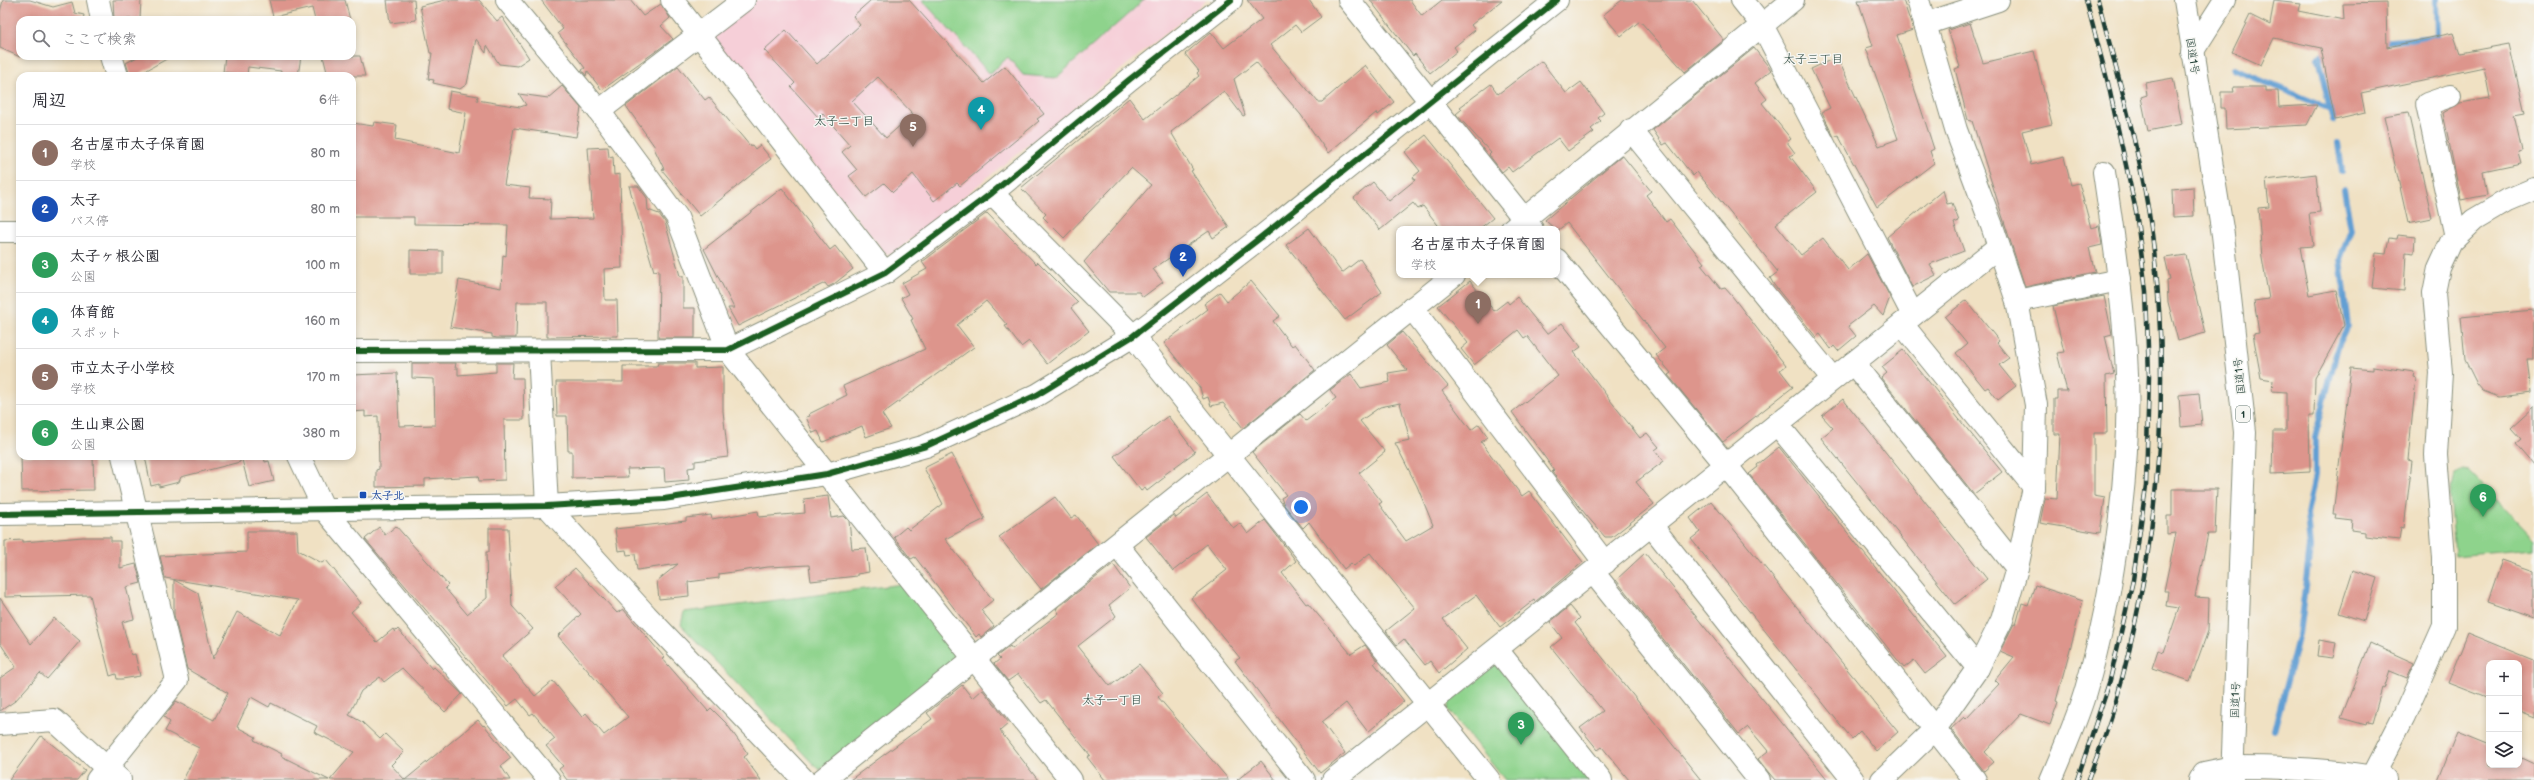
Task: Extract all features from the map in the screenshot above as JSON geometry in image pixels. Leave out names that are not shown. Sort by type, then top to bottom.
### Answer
[{"type":"main road","points":[[98,0],[101,16]]},
{"type":"main road","points":[[507,0],[599,111],[678,217],[728,350],[1070,780]]},
{"type":"main road","points":[[672,0],[885,273]]},
{"type":"main road","points":[[599,111],[700,36],[744,0]]},
{"type":"main road","points":[[356,351],[728,350],[885,273],[992,193],[1130,79],[1230,0]]},
{"type":"main road","points":[[1349,0],[1430,102],[1522,226],[1631,130],[1793,0]]},
{"type":"main road","points":[[0,514],[547,506],[664,499],[827,474],[926,446],[1037,395],[1133,336],[1557,0]]},
{"type":"main road","points":[[1742,0],[1762,25],[1907,320],[2034,487]]},
{"type":"main road","points":[[1882,780],[1935,729],[1978,668],[2002,620],[2017,568],[2034,487],[2036,405],[2016,301],[1956,130],[1918,0]]},
{"type":"main road","points":[[1925,24],[1998,0]]},
{"type":"main road","name":"国道1号","points":[[2185,0],[2192,52],[2223,235],[2245,432],[2232,773]]},
{"type":"main road","points":[[2192,52],[2225,0]]},
{"type":"main road","points":[[112,60],[116,72]]},
{"type":"main road","points":[[2450,96],[2427,104],[2456,237]]},
{"type":"main road","points":[[1631,130],[1833,379]]},
{"type":"main road","points":[[2051,780],[2085,693],[2103,614],[2116,539],[2126,440],[2126,356],[2119,280],[2104,172]]},
{"type":"main road","points":[[2200,780],[2204,772],[2232,773],[2279,766],[2377,779],[2444,626],[2444,558],[2436,455],[2441,373],[2434,293],[2439,268],[2451,242],[2474,220],[2508,200],[2534,189]]},
{"type":"main road","points":[[992,193],[1133,336],[1490,780]]},
{"type":"main road","points":[[0,231],[16,231]]},
{"type":"main road","points":[[1333,780],[1998,247]]},
{"type":"main road","points":[[1560,264],[1726,465],[1974,780]]},
{"type":"main road","points":[[822,780],[861,747],[1118,546],[1450,278]]},
{"type":"main road","points":[[2016,301],[2119,280]]},
{"type":"main road","points":[[1412,308],[1599,568],[1759,780]]},
{"type":"main road","points":[[539,351],[547,506],[646,615],[804,780]]},
{"type":"main road","points":[[1853,363],[2017,568]]},
{"type":"main road","points":[[1777,424],[1978,668]]},
{"type":"main road","points":[[0,724],[54,720],[108,776],[176,680],[124,460]]},
{"type":"main road","points":[[301,460],[324,509],[549,780]]},
{"type":"main road","points":[[1651,525],[1853,780]]},
{"type":"main road","points":[[1118,546],[1304,780]]},
{"type":"main road","points":[[1500,647],[1502,656],[1601,780]]},
{"type":"shaded area","points":[[755,0],[1207,0],[893,254],[885,253],[715,42],[716,31]]},
{"type":"green space","points":[[922,0],[1144,0],[1056,78],[1023,75],[1008,57],[990,74]]},
{"type":"green space","points":[[2463,470],[2469,471],[2534,539],[2534,548],[2455,555],[2450,495],[2454,474]]},
{"type":"green space","points":[[903,584],[961,660],[819,770],[681,625],[684,612]]},
{"type":"green space","points":[[1490,665],[1501,665],[1594,780],[1505,780],[1448,709],[1449,698]]},
{"type":"building","points":[[3,0],[30,0],[53,7],[72,2],[75,13],[84,15],[16,16],[16,55],[0,48],[0,12]]},
{"type":"building","points":[[113,0],[141,0],[140,16],[114,16]]},
{"type":"building","points":[[269,0],[345,0],[349,16],[314,16],[312,8],[273,16]]},
{"type":"building","points":[[387,0],[414,0],[416,20],[390,23]]},
{"type":"building","points":[[445,0],[479,0],[497,21],[502,17],[529,58],[517,66],[499,64],[487,45],[486,53],[476,39],[467,84],[460,89],[433,83],[434,80],[428,79],[432,53],[430,53],[420,6]]},
{"type":"building","points":[[541,0],[630,0],[643,16],[661,4],[670,18],[661,26],[673,39],[602,90],[587,71],[586,76],[582,70],[585,68],[558,33],[563,29]]},
{"type":"building","points":[[871,0],[909,0],[984,83],[1005,66],[1044,114],[1037,119],[1039,121],[960,186],[957,183],[934,201],[913,174],[893,192],[884,183],[866,197],[849,176],[857,170],[842,152],[850,145],[822,113],[818,117],[791,87],[795,83],[764,50],[786,30],[817,64],[860,25],[853,16]],"holes":[[[878,77],[913,114],[886,138],[852,101]]]},
{"type":"building","points":[[1247,0],[1309,0],[1321,17],[1301,32],[1295,25],[1270,45],[1318,102],[1322,102],[1365,65],[1394,102],[1378,115],[1377,112],[1328,153],[1301,115],[1256,62],[1234,79],[1245,115],[1243,116],[1224,91],[1171,132],[1193,170],[1191,171],[1229,227],[1213,238],[1209,231],[1153,269],[1163,282],[1143,297],[1139,292],[1109,292],[1084,262],[1151,185],[1131,168],[1064,238],[1043,217],[1046,214],[1021,188],[1129,98],[1145,119],[1199,76],[1197,73],[1199,71],[1185,54],[1211,32],[1224,48],[1262,19]]},
{"type":"building","points":[[1370,0],[1410,0],[1422,16],[1442,0],[1502,0],[1471,25],[1475,30],[1454,47],[1457,51],[1430,73],[1415,54],[1413,56]]},
{"type":"building","points":[[1622,0],[1692,0],[1724,40],[1685,72],[1640,21],[1621,36],[1603,15]]},
{"type":"building","points":[[1858,0],[1903,0],[1913,30],[1897,35],[1934,149],[1930,151],[1934,163],[1877,207],[1838,135],[1834,137],[1822,112],[1830,108],[1811,69],[1837,57],[1879,146],[1898,139],[1866,48],[1873,46]]},
{"type":"building","points":[[2274,0],[2300,3],[2298,11],[2344,20],[2343,4],[2386,3],[2387,47],[2453,33],[2460,53],[2509,44],[2525,113],[2514,115],[2522,151],[2518,152],[2521,163],[2483,171],[2487,195],[2461,200],[2443,113],[2460,103],[2490,98],[2484,67],[2361,93],[2365,113],[2335,120],[2321,48],[2274,38],[2261,65],[2232,52],[2250,15],[2270,25]]},
{"type":"building","points":[[1970,23],[1983,63],[2034,51],[2052,124],[2022,131],[2031,165],[2064,157],[2071,185],[2079,183],[2091,228],[2099,226],[2102,245],[2089,248],[2095,272],[2025,287],[1972,121],[1968,120],[1955,69],[1960,67],[1948,30]]},
{"type":"building","points":[[1754,48],[1771,70],[1755,83],[1767,99],[1762,103],[1791,139],[1787,142],[1795,153],[1790,156],[1817,192],[1776,224],[1801,255],[1823,238],[1848,270],[1867,254],[1890,297],[1883,316],[1874,306],[1848,326],[1856,336],[1838,351],[1834,346],[1831,349],[1820,334],[1816,337],[1774,285],[1770,278],[1778,272],[1697,172],[1693,176],[1667,143],[1663,145],[1653,130]]},
{"type":"building","points":[[356,56],[360,56],[365,76],[356,76],[356,72],[327,72],[324,60],[356,60]]},
{"type":"building","points":[[132,60],[165,60],[143,72],[129,72],[126,63]]},
{"type":"building","points":[[224,60],[300,60],[299,72],[281,72],[248,67],[247,72],[223,72]]},
{"type":"building","points":[[1541,61],[1566,93],[1581,82],[1604,113],[1598,118],[1601,121],[1591,129],[1594,132],[1568,151],[1558,138],[1512,172],[1508,167],[1502,172],[1489,155],[1491,153],[1456,114],[1462,109],[1460,107],[1491,84],[1498,94]]},
{"type":"building","points":[[678,66],[705,100],[709,97],[750,146],[752,145],[755,149],[760,145],[771,159],[700,216],[662,170],[664,169],[654,148],[655,147],[626,106]]},
{"type":"building","points":[[2173,78],[2182,124],[2148,131],[2141,97],[2147,95],[2145,83]]},
{"type":"building","points":[[562,86],[581,108],[576,137],[514,128],[504,185],[530,188],[529,198],[551,199],[550,219],[593,218],[588,148],[608,147],[609,157],[613,156],[614,175],[620,174],[622,268],[604,269],[605,300],[617,300],[618,336],[547,337],[547,302],[517,302],[516,338],[497,338],[492,337],[492,334],[450,327],[459,280],[501,288],[503,255],[506,256],[508,225],[414,224],[414,217],[356,217],[356,124],[373,126],[374,122],[397,125],[395,140],[459,153],[466,113],[447,109],[450,91],[478,96],[477,100],[520,107],[526,105],[519,94],[548,98]]},
{"type":"building","points":[[2233,87],[2266,87],[2266,91],[2278,91],[2279,107],[2317,105],[2307,125],[2226,129],[2225,108],[2221,108],[2221,92],[2234,92]]},
{"type":"building","points":[[2408,112],[2432,218],[2408,223],[2384,116]]},
{"type":"building","points":[[1426,135],[1493,218],[1483,226],[1439,226],[1423,206],[1418,209],[1413,203],[1380,230],[1354,198],[1373,182],[1389,201],[1415,180],[1413,177],[1420,171],[1405,152]]},
{"type":"building","points":[[1622,155],[1651,191],[1646,195],[1666,222],[1670,219],[1704,263],[1701,265],[1721,289],[1725,288],[1732,296],[1786,366],[1780,370],[1793,387],[1723,442],[1668,375],[1671,373],[1656,355],[1665,348],[1567,223],[1560,229],[1560,226],[1552,226],[1545,220]]},
{"type":"building","points":[[2316,174],[2320,212],[2309,213],[2313,246],[2300,247],[2309,295],[2336,290],[2344,325],[2315,378],[2314,416],[2309,416],[2310,472],[2272,474],[2273,431],[2286,431],[2286,392],[2272,391],[2273,380],[2261,378],[2253,334],[2259,333],[2254,301],[2269,299],[2262,258],[2258,208],[2269,207],[2266,180]]},
{"type":"building","points":[[629,186],[638,186],[647,198],[648,210],[659,214],[665,222],[680,276],[683,276],[683,308],[695,308],[695,338],[658,338],[659,270],[654,271]]},
{"type":"building","points":[[2193,187],[2194,216],[2173,217],[2172,189]]},
{"type":"building","points":[[782,188],[830,250],[835,246],[853,269],[828,287],[825,283],[738,326],[728,308],[734,308],[704,249]]},
{"type":"building","points":[[1943,190],[1947,204],[1952,203],[1959,221],[1954,223],[1964,251],[1930,264],[1936,275],[1912,287],[1887,237]]},
{"type":"building","points":[[987,213],[1036,264],[1038,262],[1078,302],[1071,308],[1089,331],[1047,364],[1029,341],[1021,347],[1005,326],[1007,325],[986,301],[957,325],[974,347],[882,414],[891,428],[866,437],[862,426],[823,442],[818,431],[813,433],[806,417],[810,416],[809,414],[847,395],[843,386],[925,349],[911,320],[913,319],[901,298],[908,294],[902,283],[927,269],[922,262]]},
{"type":"building","points":[[1309,228],[1342,273],[1360,259],[1382,292],[1345,320],[1286,245]]},
{"type":"building","points":[[2398,235],[2415,237],[2414,253],[2406,252],[2404,291],[2372,288],[2376,253],[2386,254],[2389,238],[2397,239]]},
{"type":"building","points":[[410,250],[443,251],[443,274],[410,274]]},
{"type":"building","points":[[2186,255],[2205,333],[2178,341],[2168,302],[2167,280],[2170,279],[2165,258]]},
{"type":"building","points":[[1251,281],[1280,316],[1273,321],[1292,346],[1295,344],[1315,370],[1243,428],[1223,403],[1211,406],[1208,397],[1203,399],[1200,388],[1164,343],[1208,309],[1204,304],[1220,292],[1227,301]]},
{"type":"building","points":[[1470,281],[1494,311],[1507,301],[1509,304],[1517,297],[1547,334],[1562,323],[1581,347],[1574,352],[1610,400],[1640,438],[1647,433],[1659,447],[1655,450],[1664,461],[1636,482],[1654,504],[1612,537],[1605,537],[1586,515],[1552,472],[1554,470],[1512,412],[1558,376],[1527,336],[1524,338],[1518,330],[1474,365],[1461,349],[1468,343],[1438,306]]},
{"type":"building","points":[[2104,296],[2112,334],[2105,336],[2114,374],[2106,376],[2107,433],[2094,433],[2094,496],[2105,498],[2100,533],[2040,523],[2045,498],[2057,499],[2060,434],[2054,434],[2054,399],[2057,399],[2057,391],[2067,391],[2057,353],[2064,352],[2053,306]]},
{"type":"building","points":[[1966,300],[1999,341],[1997,343],[2009,358],[1999,365],[2016,386],[1998,400],[1988,387],[1985,389],[1956,353],[1967,344],[1945,317]]},
{"type":"building","points":[[2534,310],[2534,359],[2527,359],[2531,393],[2499,397],[2483,391],[2477,384],[2465,360],[2461,317]]},
{"type":"building","points":[[1402,332],[1448,386],[1442,391],[1471,430],[1479,424],[1488,437],[1481,442],[1522,496],[1529,491],[1583,562],[1535,602],[1534,600],[1500,627],[1476,595],[1443,619],[1467,649],[1439,673],[1430,661],[1425,665],[1404,639],[1397,645],[1386,631],[1415,608],[1370,553],[1354,566],[1351,563],[1344,569],[1309,522],[1303,528],[1284,505],[1281,498],[1286,495],[1252,452],[1300,414],[1306,421],[1336,398],[1330,390],[1351,374],[1361,388],[1390,382],[1388,373],[1407,370],[1387,345]],"holes":[[[1400,403],[1410,440],[1395,443],[1417,486],[1433,525],[1406,541],[1379,504],[1382,502],[1359,473],[1385,452],[1360,421],[1380,407]]]},
{"type":"building","points":[[1903,350],[2002,472],[1974,494],[1881,378],[1887,373],[1882,367]]},
{"type":"building","points":[[412,363],[456,363],[455,368],[458,368],[458,375],[496,372],[496,363],[513,363],[512,378],[523,378],[524,420],[504,420],[505,480],[479,481],[478,476],[425,479],[425,486],[376,487],[376,470],[379,469],[378,416],[365,417],[365,411],[356,412],[356,375],[397,373],[399,426],[435,425],[434,379],[412,378]]},
{"type":"building","points":[[658,363],[695,363],[695,368],[723,367],[723,411],[728,457],[695,461],[695,467],[688,468],[689,480],[665,482],[664,468],[627,469],[628,477],[572,478],[572,451],[568,451],[567,416],[557,416],[556,382],[623,382],[623,366],[657,366]]},
{"type":"building","points":[[2373,366],[2414,372],[2413,377],[2416,378],[2408,460],[2412,461],[2404,528],[2401,527],[2399,540],[2365,536],[2365,532],[2351,530],[2352,520],[2335,518],[2336,514],[2333,514],[2351,368],[2373,370]]},
{"type":"building","points":[[2199,393],[2202,425],[2181,427],[2179,395]]},
{"type":"building","points":[[1843,399],[1987,579],[1955,604],[1821,438],[1833,428],[1822,416]]},
{"type":"building","points":[[2534,407],[2534,466],[2515,444],[2521,439],[2511,428]]},
{"type":"building","points":[[1168,416],[1195,452],[1164,475],[1165,477],[1147,491],[1145,488],[1141,491],[1114,456]]},
{"type":"building","points":[[1779,447],[1947,657],[1925,674],[1914,660],[1904,668],[1749,474],[1758,467],[1757,465]]},
{"type":"building","points":[[952,454],[985,519],[945,539],[993,600],[981,610],[994,626],[981,637],[979,634],[976,637],[915,557],[911,559],[894,537],[906,527],[909,530],[943,504],[924,468]]},
{"type":"building","points":[[21,460],[93,460],[94,490],[22,491]]},
{"type":"building","points":[[146,460],[240,460],[240,462],[181,477],[179,482],[159,487],[159,484],[151,486]]},
{"type":"building","points":[[242,460],[269,461],[274,481],[249,487]]},
{"type":"building","points":[[2172,489],[2217,489],[2215,534],[2208,534],[2195,597],[2209,598],[2208,631],[2190,681],[2152,668],[2158,650],[2164,652],[2179,608],[2166,606],[2168,591],[2164,591],[2176,533],[2167,534],[2167,516],[2172,516]]},
{"type":"building","points":[[1207,494],[1233,528],[1240,523],[1248,534],[1265,520],[1296,561],[1282,573],[1306,604],[1308,603],[1351,654],[1365,645],[1377,661],[1374,663],[1404,701],[1368,732],[1346,703],[1322,722],[1345,753],[1320,773],[1235,661],[1240,658],[1191,598],[1227,570],[1207,544],[1173,571],[1146,537],[1174,515],[1176,518]]},
{"type":"building","points":[[828,496],[831,518],[844,516],[849,521],[852,549],[866,548],[869,572],[857,574],[857,576],[811,581],[809,565],[768,567],[719,574],[719,578],[688,582],[689,596],[659,599],[657,581],[678,564],[637,570],[635,554],[627,555],[626,550],[618,551],[615,529],[686,521],[686,518],[711,515],[712,519],[758,511],[759,517],[805,513],[804,499]]},
{"type":"building","points":[[1055,497],[1071,518],[1076,515],[1098,544],[1041,589],[999,537]]},
{"type":"building","points":[[1711,501],[1898,732],[1876,751],[1860,731],[1852,739],[1691,539],[1700,532],[1690,518]]},
{"type":"building","points":[[396,526],[448,585],[445,588],[467,614],[487,598],[486,552],[489,552],[489,528],[508,528],[512,606],[533,629],[502,656],[535,696],[553,681],[582,717],[586,713],[604,735],[628,717],[558,636],[581,614],[555,586],[575,568],[617,613],[623,609],[664,657],[662,658],[708,711],[711,708],[726,723],[748,754],[744,757],[761,780],[567,780],[559,769],[563,766],[546,746],[555,739],[533,713],[530,715],[517,699],[508,706],[365,539],[379,527],[385,535]]},
{"type":"building","points":[[247,531],[297,531],[298,550],[322,563],[326,560],[361,603],[351,612],[377,642],[393,629],[395,632],[398,629],[432,669],[434,667],[462,694],[445,712],[402,668],[384,682],[380,677],[361,691],[349,715],[362,722],[380,739],[385,734],[404,752],[391,765],[405,780],[330,780],[354,752],[314,732],[317,726],[271,703],[269,707],[251,697],[237,727],[256,737],[254,740],[282,754],[281,756],[329,780],[183,780],[199,748],[165,731],[170,722],[164,717],[176,701],[214,720],[228,693],[187,669],[174,615],[174,580],[198,593],[213,659],[237,612],[280,635],[298,600],[165,578],[160,556],[247,552]]},
{"type":"building","points":[[83,537],[111,537],[111,541],[120,541],[120,568],[136,564],[141,583],[126,587],[134,619],[122,622],[131,655],[135,654],[140,676],[117,679],[116,674],[110,676],[90,595],[5,597],[5,541],[23,540],[23,542]]},
{"type":"building","points":[[1645,553],[1828,780],[1775,780],[1769,773],[1758,759],[1768,751],[1748,727],[1739,734],[1616,580]]},
{"type":"building","points":[[2502,560],[2534,571],[2534,617],[2488,601]]},
{"type":"building","points":[[1113,564],[1130,588],[1109,605],[1116,616],[1078,646],[1110,686],[1139,664],[1163,693],[1158,697],[1229,780],[1105,780],[1087,757],[1090,755],[1046,700],[1041,703],[1018,674],[1008,681],[994,664],[1000,659],[997,656],[1010,646],[1012,649],[1059,613],[1056,609]]},
{"type":"building","points":[[2353,570],[2377,578],[2364,621],[2339,613]]},
{"type":"building","points":[[2035,585],[2083,601],[2056,701],[2058,702],[2050,725],[2021,714],[1985,752],[1994,762],[1984,771],[1951,729],[1964,717],[1966,719],[1999,684],[1995,680],[2014,657],[2000,651],[2014,624],[2016,625],[2022,603],[2028,605]]},
{"type":"building","points":[[0,598],[31,644],[54,618],[80,641],[47,679],[40,673],[15,701],[0,711],[0,678],[16,667],[0,643]]},
{"type":"building","points":[[1570,606],[1580,618],[1575,623],[1701,780],[1629,780],[1602,747],[1598,750],[1580,728],[1603,711],[1551,647],[1562,638],[1550,622]]},
{"type":"building","points":[[2468,633],[2534,660],[2534,718],[2522,713],[2522,660],[2486,660],[2486,698],[2448,683]]},
{"type":"building","points":[[2319,640],[2336,643],[2333,658],[2317,656]]},
{"type":"building","points":[[2370,643],[2414,663],[2407,678],[2390,671],[2384,689],[2382,688],[2372,723],[2367,722],[2366,725],[2341,718]]},
{"type":"building","points":[[962,685],[972,698],[982,689],[1009,723],[1000,731],[1038,780],[850,780],[932,719],[927,713]]},
{"type":"building","points":[[478,720],[483,726],[484,725],[511,758],[501,766],[510,780],[405,780]]},
{"type":"building","points":[[2457,732],[2486,744],[2486,768],[2522,768],[2522,758],[2534,764],[2534,780],[2438,780]]},
{"type":"building","points":[[41,736],[85,770],[77,780],[9,780]]},
{"type":"building","points":[[1261,761],[1276,780],[1237,780]]},
{"type":"waterway","points":[[2380,42],[2438,37],[2437,0]]},
{"type":"waterway","points":[[2328,52],[2318,58],[2333,121]]},
{"type":"waterway","points":[[2233,69],[2328,108]]},
{"type":"waterway","points":[[2338,143],[2342,171]]},
{"type":"waterway","points":[[2274,731],[2299,634],[2310,548],[2307,514],[2315,476],[2315,438],[2338,346],[2348,326],[2340,259],[2351,230],[2344,189]]},
{"type":"railway","points":[[2077,780],[2110,680],[2133,580],[2146,486],[2149,376],[2146,291],[2136,211],[2108,83],[2086,0]]},
{"type":"railway","points":[[2088,780],[2115,705],[2130,647],[2142,589],[2151,530],[2157,471],[2161,353],[2158,293],[2152,234],[2142,175],[2098,0]]},
{"type":"cycle path","points":[[356,351],[728,350],[885,273],[992,193],[1130,79],[1231,0]]},
{"type":"cycle path","points":[[0,514],[547,506],[664,499],[827,474],[926,446],[1037,395],[1133,336],[1260,238],[1557,0]]},
{"type":"place","name":"体育館","points":[[981,130]]},
{"type":"place","name":"市立太子小学校","points":[[913,147]]},
{"type":"place","name":"太子","points":[[1183,277]]},
{"type":"place","name":"名古屋市太子保育園","points":[[1478,324]]},
{"type":"place","name":"太子北","points":[[363,495]]},
{"type":"place","name":"生山東公園","points":[[2483,517]]},
{"type":"place","name":"太子ヶ根公園","points":[[1521,745]]},
{"type":"district","name":"太子三丁目","points":[[1813,59]]},
{"type":"district","name":"太子二丁目","points":[[844,121]]},
{"type":"district","name":"太子一丁目","points":[[1112,700]]}]
